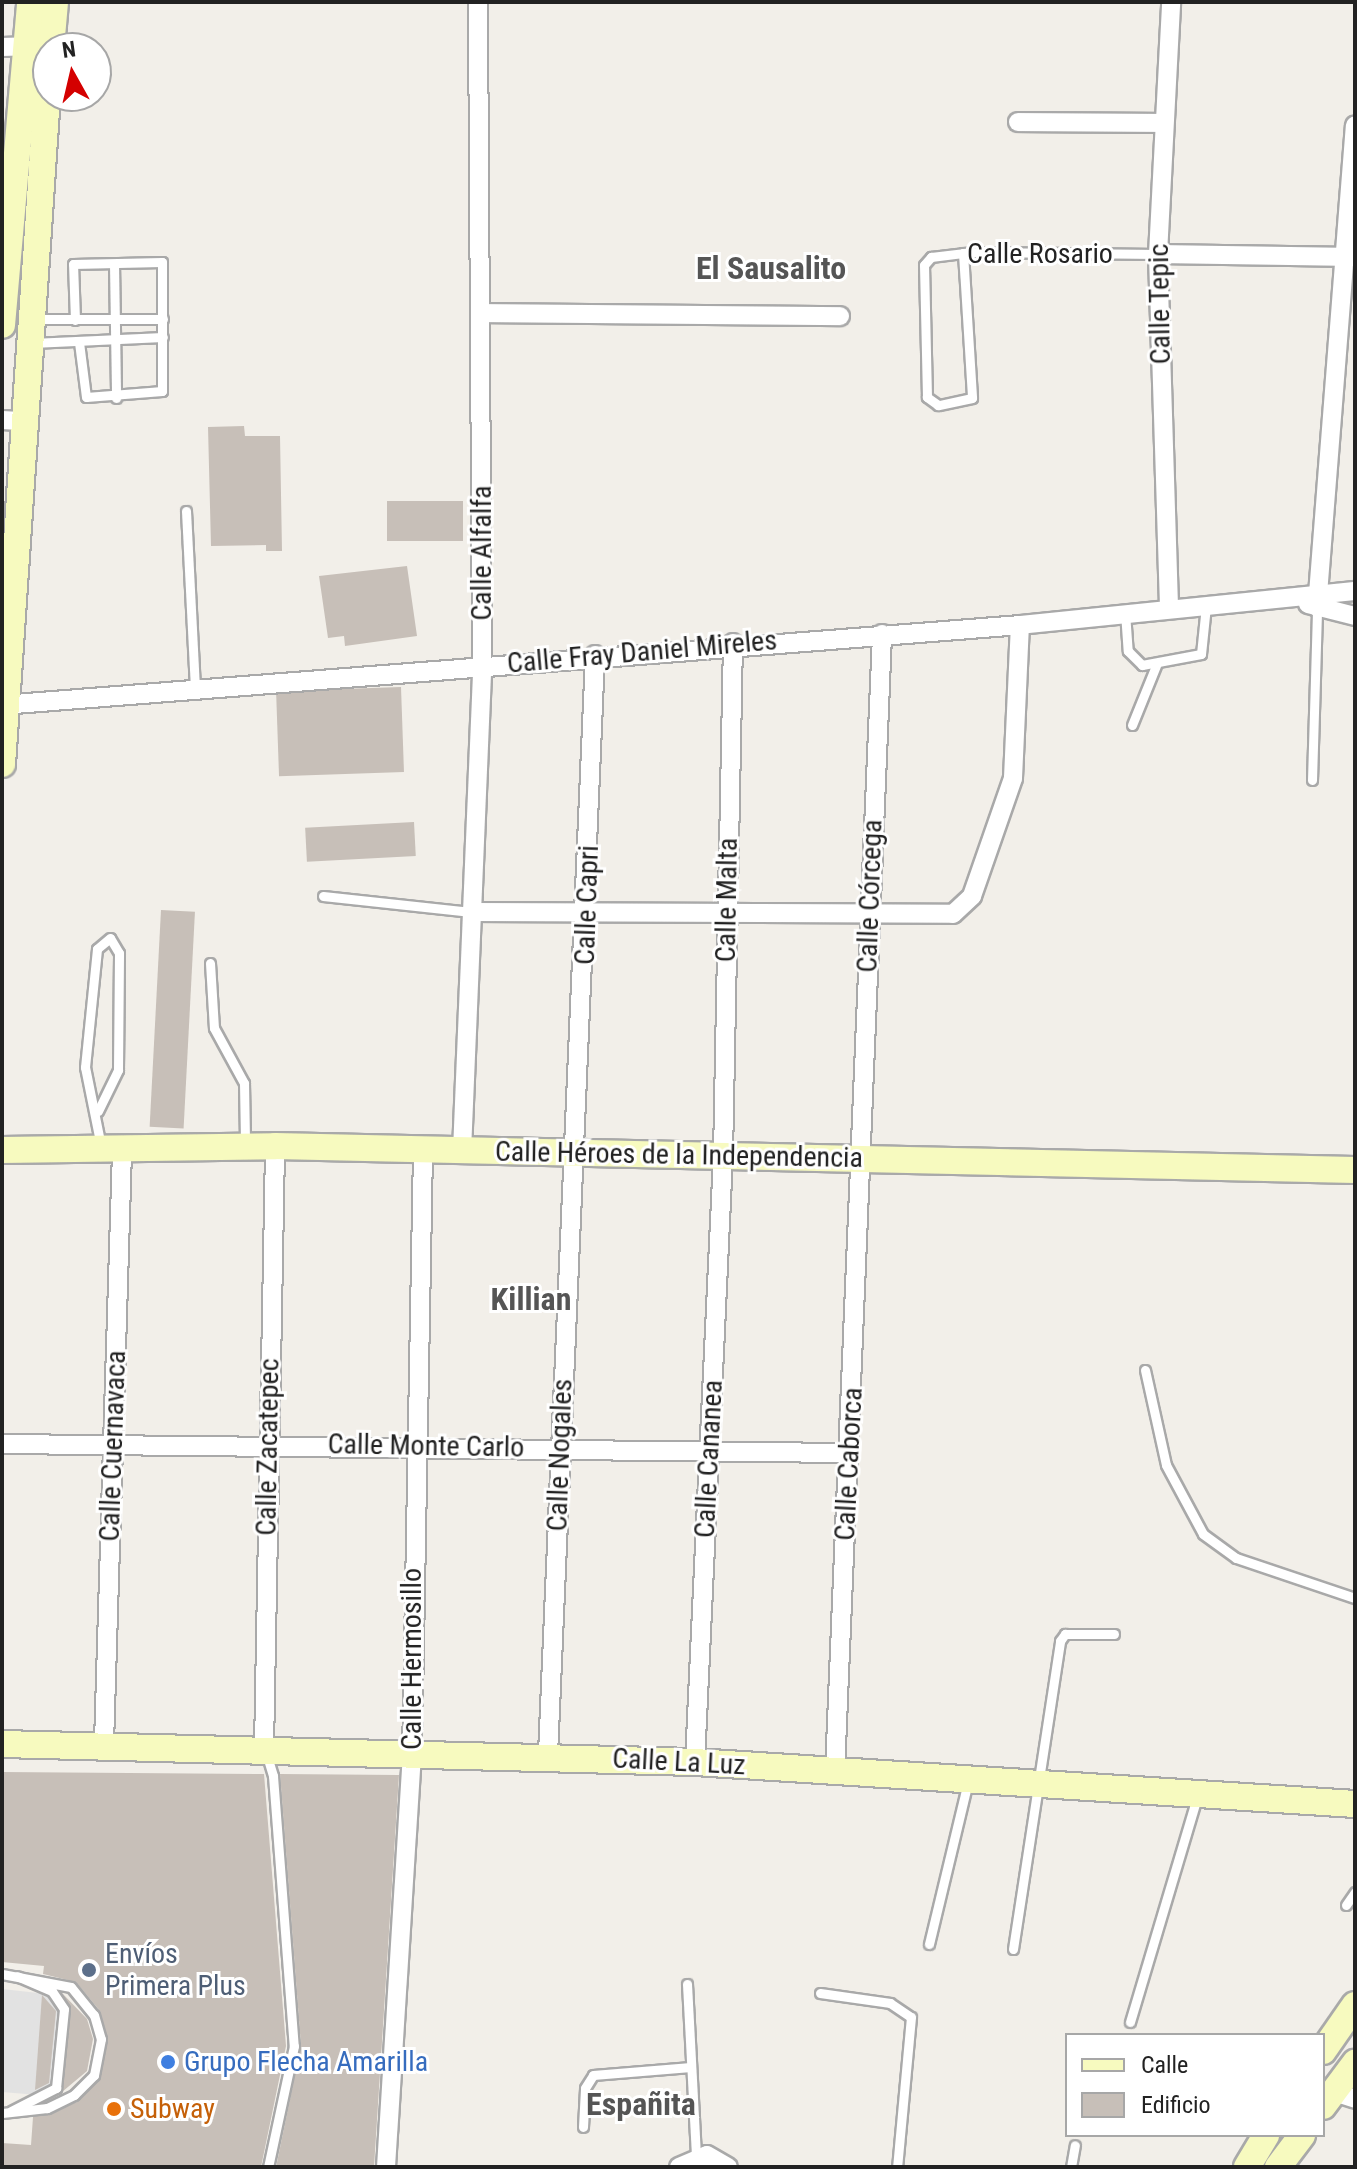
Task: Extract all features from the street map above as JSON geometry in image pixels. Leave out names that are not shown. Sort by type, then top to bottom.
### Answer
[{"type":"street","points":[[2,325],[8,174],[30,2]]},
{"type":"street","points":[[26,47],[55,2]]},
{"type":"street","name":"Calle Alfalfa","points":[[462,1151],[482,665],[483,313],[478,2]]},
{"type":"street","name":"Calle Tepic","points":[[1169,606],[1158,254],[1171,2]]},
{"type":"street","points":[[2,764],[13,420],[30,330],[46,112]]},
{"type":"street","points":[[1018,122],[1163,123]]},
{"type":"street","points":[[1318,600],[1351,257],[1355,125]]},
{"type":"street","name":"Calle Rosario","points":[[1158,254],[1351,257]]},
{"type":"street","points":[[483,313],[840,316]]},
{"type":"street","name":"Calle Fray Daniel Mireles","points":[[1318,600],[1355,591]]},
{"type":"street","name":"Calle Fray Daniel Mireles","points":[[4,705],[733,643],[1020,625],[1169,606],[1282,596],[1318,600],[1355,616]]},
{"type":"street","points":[[471,912],[588,911],[868,917],[953,914],[972,896],[1006,804],[1017,751],[1020,625]]},
{"type":"street","name":"Calle Córcega","points":[[863,1158],[868,917],[882,634]]},
{"type":"street","name":"Calle Malta","points":[[723,1157],[733,643]]},
{"type":"street","name":"Calle Capri","points":[[573,1155],[588,911],[595,655]]},
{"type":"street","name":"Calle Héroes de la Independencia","points":[[2,1150],[275,1146],[573,1155],[990,1158],[1355,1170]]},
{"type":"street","name":"Calle Zacatepec","points":[[264,1749],[267,1444],[275,1146]]},
{"type":"street","name":"Calle Cuernavaca","points":[[104,1743],[113,1444],[112,1149]]},
{"type":"street","name":"Calle Hermosillo","points":[[386,2167],[412,1756],[413,1445],[423,1151]]},
{"type":"street","name":"Calle Nogales","points":[[548,1755],[573,1155]]},
{"type":"street","name":"Calle Cananea","points":[[695,1762],[723,1157]]},
{"type":"street","name":"Calle Caborca","points":[[835,1771],[863,1158]]},
{"type":"street","name":"Calle Monte Carlo","points":[[2,1444],[413,1445],[849,1453]]},
{"type":"street","name":"Calle La Luz","points":[[2,1744],[104,1743],[412,1756],[548,1755],[1355,1804]]},
{"type":"street","points":[[1325,2048],[1355,2005]]},
{"type":"street","points":[[1337,2099],[1355,2063]]},
{"type":"street","points":[[1247,2167],[1265,2137]]},
{"type":"street","points":[[1278,2167],[1300,2137]]},
{"type":"street","points":[[679,2167],[696,2156],[718,2158],[728,2167]]},
{"type":"lane","name":"Calle Rosario","points":[[963,253],[972,398],[938,405],[927,397],[924,265],[931,257],[963,253],[1158,254]]},
{"type":"lane","points":[[75,320],[73,264],[162,262],[162,391],[116,398],[81,393],[79,342]]},
{"type":"lane","points":[[114,264],[116,398]]},
{"type":"lane","points":[[30,330],[75,320],[163,319]]},
{"type":"lane","points":[[30,330],[79,342],[163,337]]},
{"type":"lane","points":[[186,511],[195,687]]},
{"type":"lane","points":[[1312,780],[1318,600]]},
{"type":"lane","points":[[1125,612],[1133,660],[1157,663],[1201,654],[1206,603]]},
{"type":"lane","points":[[1132,725],[1157,663]]},
{"type":"lane","points":[[323,896],[471,912]]},
{"type":"lane","points":[[98,1111],[118,1070],[119,953],[110,938],[97,949],[85,1067],[98,1111],[112,1149]]},
{"type":"lane","points":[[210,963],[214,1028],[244,1083],[245,1147]]},
{"type":"lane","points":[[1145,1370],[1166,1465],[1203,1534],[1236,1558],[1355,1598]]},
{"type":"lane","points":[[1013,1949],[1042,1784],[1061,1637],[1114,1634]]},
{"type":"lane","points":[[264,1749],[273,1776],[294,2046],[268,2167]]},
{"type":"lane","points":[[929,1944],[969,1779]]},
{"type":"lane","points":[[1130,2022],[1198,1793]]},
{"type":"lane","points":[[1346,1905],[1355,1892]]},
{"type":"lane","points":[[2,1974],[57,1980],[80,1995],[98,2027],[100,2052],[94,2075],[74,2095],[47,2108],[5,2113]]},
{"type":"lane","points":[[5,2113],[56,2088],[64,2009],[52,1991],[14,1975]]},
{"type":"lane","points":[[687,1984],[696,2156]]},
{"type":"lane","points":[[820,1993],[890,2003],[904,2009],[914,2028],[897,2167]]},
{"type":"lane","points":[[583,2127],[585,2088],[593,2075],[691,2067]]},
{"type":"lane","points":[[1071,2167],[1075,2145]]},
{"type":"shaded area","points":[[2,1989],[47,1994],[60,2007],[56,2082],[38,2095],[2,2092]]},
{"type":"building","points":[[244,426],[245,436],[280,436],[282,551],[266,551],[266,545],[211,546],[208,427]]},
{"type":"building","points":[[387,501],[463,501],[463,541],[387,541]]},
{"type":"building","points":[[407,566],[417,636],[345,646],[344,636],[328,638],[319,576]]},
{"type":"building","points":[[401,687],[404,772],[279,776],[276,691]]},
{"type":"building","points":[[414,822],[416,856],[307,862],[305,828]]},
{"type":"building","points":[[161,910],[195,912],[184,1128],[150,1127]]},
{"type":"building","points":[[2,1772],[264,1774],[286,2046],[261,2167],[2,2167],[2,2143],[31,2145],[33,2117],[77,2102],[99,2080],[108,2040],[100,2011],[76,1982],[43,1974],[44,1966],[2,1962]]},
{"type":"building","points":[[280,1774],[399,1775],[374,2167],[276,2167],[301,2046]]},
{"type":"building","points":[[62,1993],[87,2019],[93,2039],[87,2071],[62,2092],[71,2010]]},
{"type":"building","points":[[42,1995],[56,2011],[49,2083],[35,2090]]},
{"type":"place","name":"Envíos Primera Plus","points":[[89,1970]]},
{"type":"place","name":"Grupo Flecha Amarilla","points":[[168,2062]]},
{"type":"place","name":"Subway","points":[[114,2109]]},
{"type":"district","name":"El Sausalito","points":[[771,268]]},
{"type":"district","name":"Killian","points":[[531,1299]]},
{"type":"district","name":"Españita","points":[[641,2104]]}]
